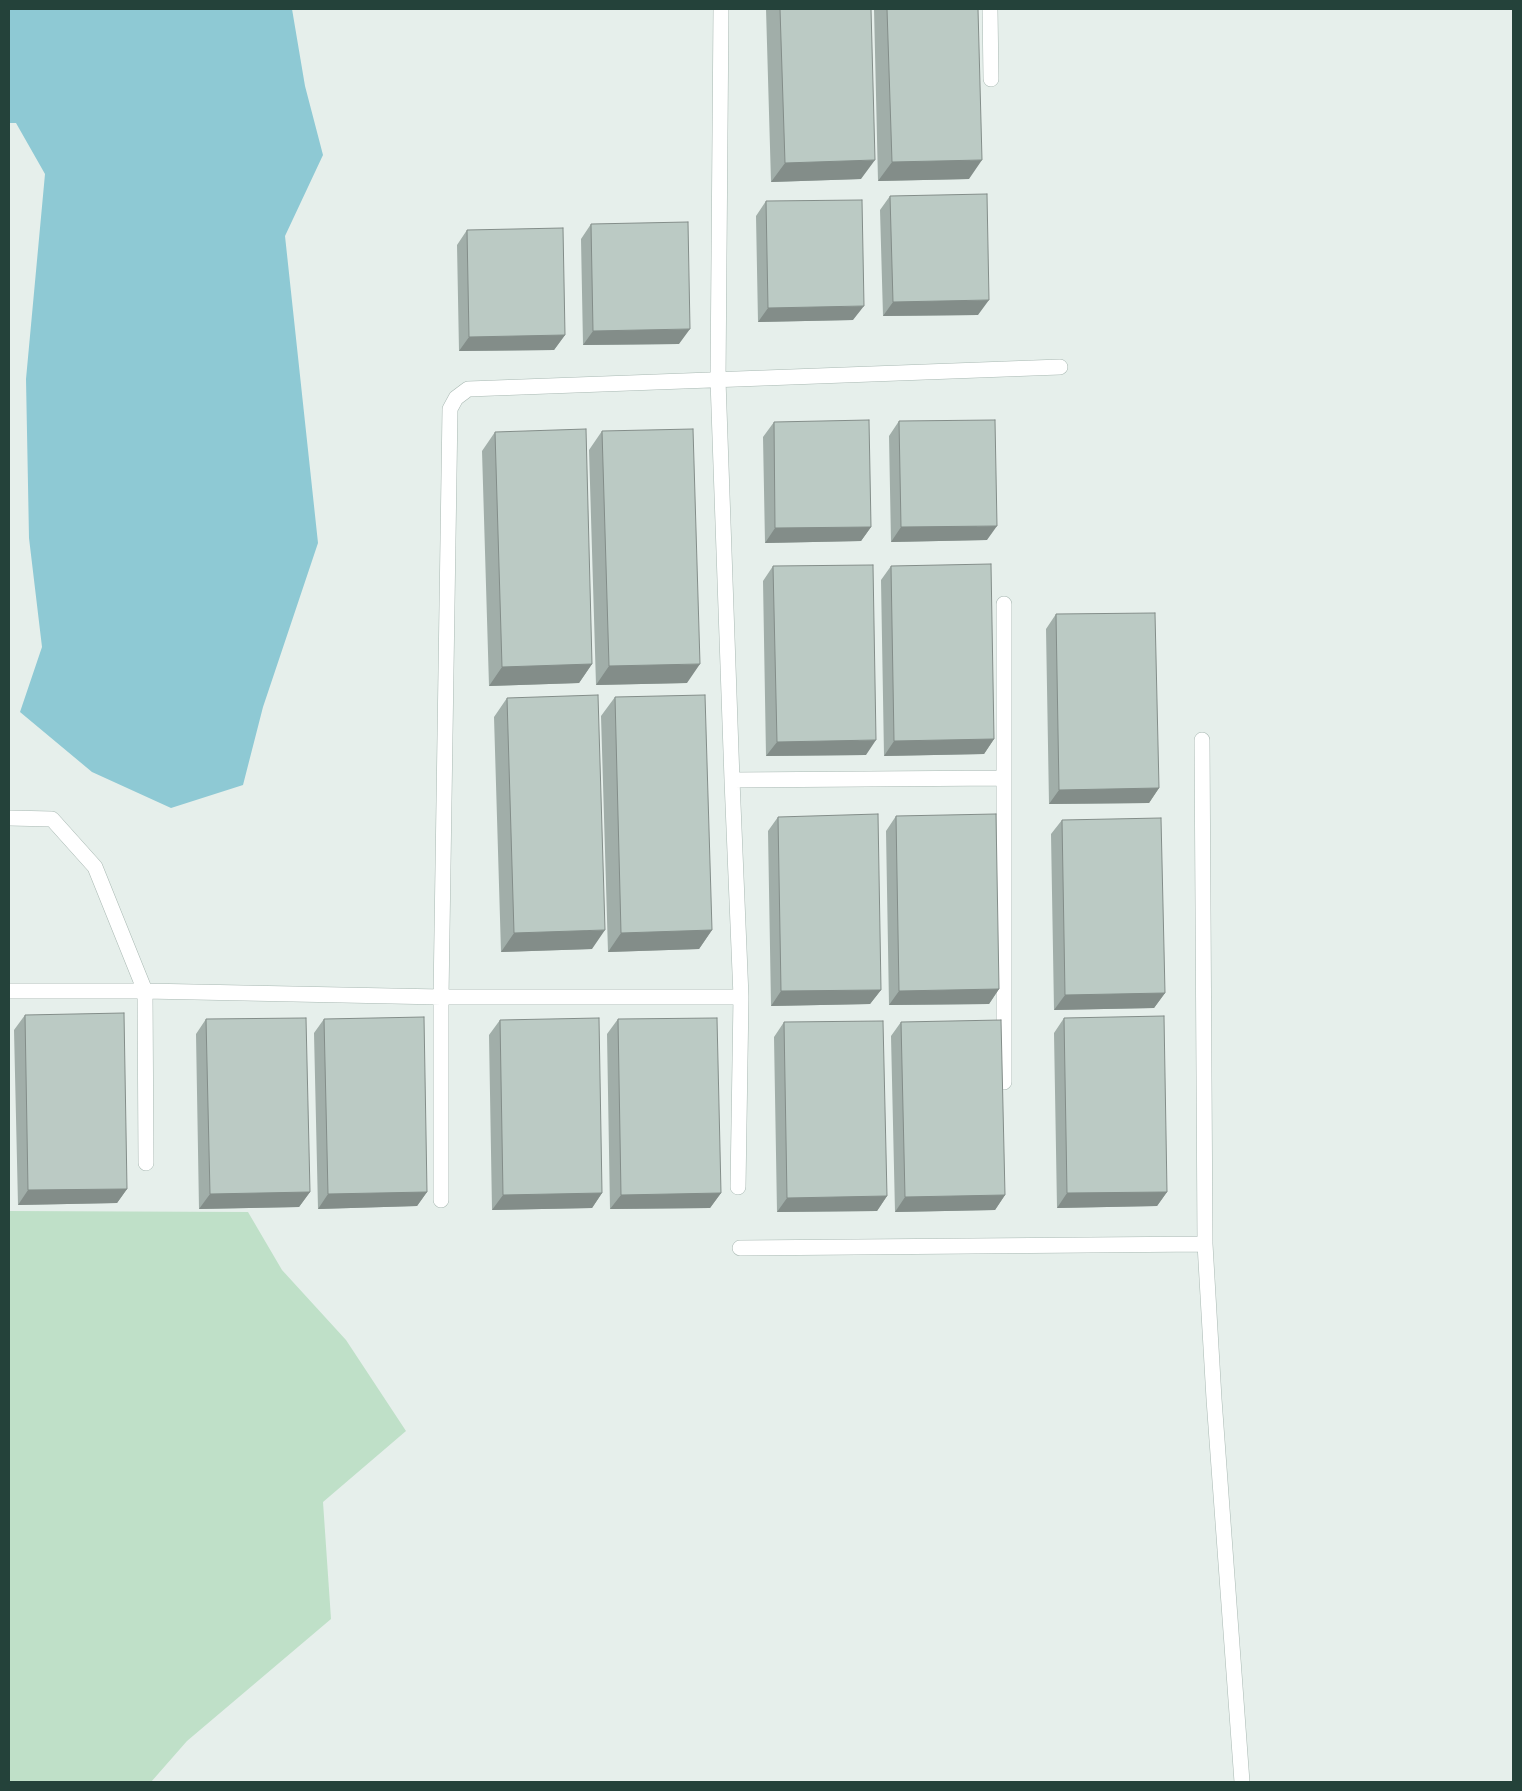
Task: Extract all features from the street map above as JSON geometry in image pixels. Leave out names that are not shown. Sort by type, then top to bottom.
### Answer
[{"type":"street","points":[[721,9],[718,380],[741,998],[738,1187]]},
{"type":"street","points":[[990,9],[991,79]]},
{"type":"street","points":[[441,1200],[441,998],[450,409],[456,398],[468,389],[1060,367]]},
{"type":"street","points":[[1004,604],[1004,1082]]},
{"type":"street","points":[[1202,740],[1205,1244],[1216,1437],[1242,1782]]},
{"type":"street","points":[[732,780],[1004,778]]},
{"type":"street","points":[[9,818],[52,819],[95,867],[145,991],[146,1163]]},
{"type":"street","points":[[9,991],[145,991],[441,998],[741,998]]},
{"type":"street","points":[[740,1248],[1205,1244]]},
{"type":"green space","points":[[9,1211],[248,1212],[282,1270],[346,1340],[406,1431],[323,1502],[331,1619],[187,1741],[151,1782],[9,1782]]},
{"type":"water","points":[[9,9],[292,9],[305,86],[323,155],[285,236],[318,543],[263,707],[243,785],[171,808],[92,772],[20,712],[42,647],[29,538],[26,379],[45,174],[16,123],[9,123]]},
{"type":"building","points":[[780,9],[871,9],[875,160],[785,163]]},
{"type":"building","points":[[887,9],[978,9],[982,160],[892,162]]},
{"type":"building","points":[[987,194],[989,300],[893,302],[890,196]]},
{"type":"building","points":[[862,200],[864,306],[768,308],[766,201]]},
{"type":"building","points":[[688,222],[690,329],[593,331],[591,224]]},
{"type":"building","points":[[563,228],[565,335],[469,337],[467,230]]},
{"type":"building","points":[[869,420],[871,527],[775,528],[774,422]]},
{"type":"building","points":[[995,420],[997,526],[901,527],[899,421]]},
{"type":"building","points":[[586,429],[592,664],[502,667],[495,432]]},
{"type":"building","points":[[693,429],[700,664],[609,666],[602,431]]},
{"type":"building","points":[[991,564],[994,739],[894,741],[891,566]]},
{"type":"building","points":[[873,565],[876,740],[777,742],[773,566]]},
{"type":"building","points":[[1155,613],[1159,788],[1059,790],[1056,614]]},
{"type":"building","points":[[598,695],[605,930],[514,933],[507,698]]},
{"type":"building","points":[[705,695],[712,930],[621,933],[615,697]]},
{"type":"building","points":[[878,814],[881,990],[781,991],[778,817]]},
{"type":"building","points":[[996,814],[999,989],[899,991],[896,816]]},
{"type":"building","points":[[1161,818],[1165,993],[1065,995],[1062,820]]},
{"type":"building","points":[[124,1013],[127,1189],[28,1190],[25,1015]]},
{"type":"building","points":[[1164,1016],[1167,1192],[1067,1193],[1064,1018]]},
{"type":"building","points":[[424,1017],[427,1192],[328,1194],[324,1019]]},
{"type":"building","points":[[306,1018],[310,1192],[210,1194],[206,1019]]},
{"type":"building","points":[[599,1018],[602,1193],[503,1195],[500,1020]]},
{"type":"building","points":[[717,1018],[721,1193],[621,1195],[618,1019]]},
{"type":"building","points":[[1001,1020],[1005,1195],[905,1197],[901,1022]]},
{"type":"building","points":[[883,1021],[887,1196],[787,1198],[784,1022]]}]
